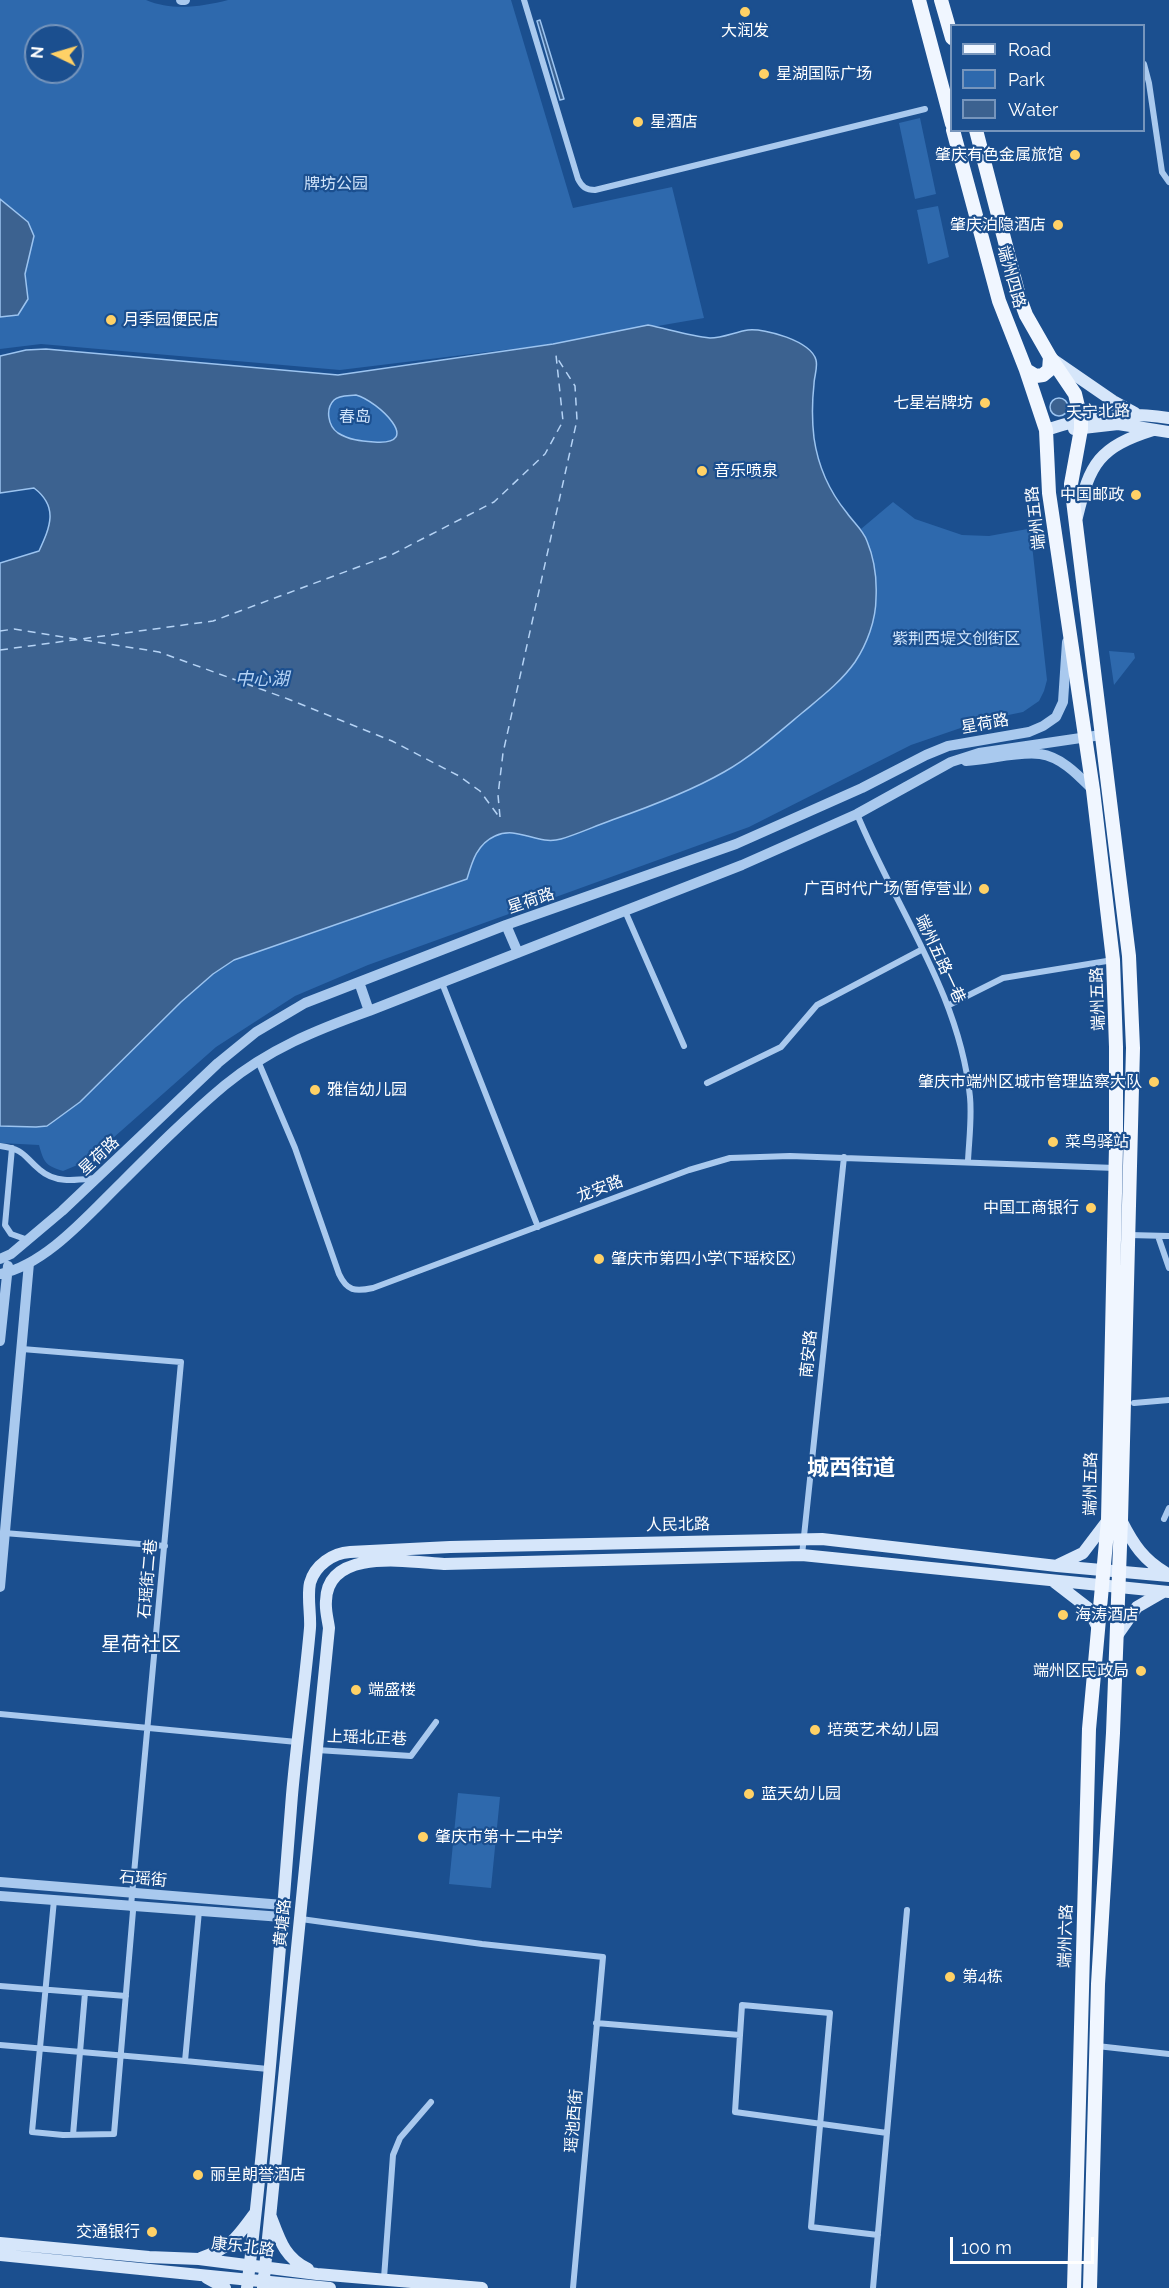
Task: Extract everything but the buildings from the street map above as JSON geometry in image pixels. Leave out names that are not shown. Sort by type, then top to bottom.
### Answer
[{"type":"main road","points":[[919,0],[950,120]]},
{"type":"main road","points":[[941,0],[950,34]]},
{"type":"main road","name":"端州四路","points":[[954,132],[999,301],[1046,430]]},
{"type":"main road","name":"端州四路","points":[[977,132],[1019,296],[1031,324],[1075,394],[1081,424]]},
{"type":"main road","points":[[1026,370],[1036,376],[1043,375],[1049,370],[1050,357]]},
{"type":"main road","points":[[1050,357],[1104,395],[1136,414]]},
{"type":"main road","name":"天宁北路","points":[[1046,430],[1081,424],[1110,414],[1169,418]]},
{"type":"main road","name":"天宁北路","points":[[1081,424],[1119,424],[1169,432]]},
{"type":"main road","name":"端州五路","points":[[1081,424],[1071,484],[1139,1048],[1136,1170],[1128,1235],[1114,1520],[1101,1585]]},
{"type":"main road","name":"端州五路","points":[[1046,430],[1049,493],[1093,790],[1113,960],[1116,1047],[1114,1520],[1119,1571],[1118,1587]]},
{"type":"main road","points":[[1075,524],[1085,484],[1096,463],[1118,444],[1153,430]]},
{"type":"main road","points":[[1066,1581],[1062,1566],[1083,1553],[1114,1520],[1141,1555],[1153,1566],[1169,1575]]},
{"type":"main road","name":"人民北路","points":[[310,1626],[310,1584],[315,1572],[325,1561],[339,1553],[450,1547],[822,1539],[1062,1566],[1169,1575]]},
{"type":"main road","name":"人民北路","points":[[344,1567],[360,1563],[444,1564],[802,1555],[1166,1592]]},
{"type":"main road","name":"黄塘路","points":[[263,2284],[330,1628],[326,1600],[335,1574],[344,1567]]},
{"type":"main road","points":[[1052,1580],[1088,1608],[1097,1626]]},
{"type":"main road","name":"端州六路","points":[[1074,2287],[1087,1785],[1101,1585]]},
{"type":"main road","name":"端州六路","points":[[1090,2288],[1100,1926],[1113,1733],[1118,1587]]},
{"type":"main road","points":[[1116,1638],[1137,1607],[1166,1592]]},
{"type":"main road","name":"黄塘路","points":[[248,2284],[297,1742],[310,1626]]},
{"type":"main road","points":[[199,2259],[231,2244],[255,2212]]},
{"type":"main road","points":[[270,2215],[285,2251],[295,2263],[317,2274]]},
{"type":"main road","name":"康乐北路","points":[[0,2243],[33,2252],[192,2273],[223,2282],[330,2288]]},
{"type":"main road","name":"康乐北路","points":[[0,2255],[33,2252],[199,2259],[317,2274],[482,2288]]},
{"type":"main road","points":[[223,2282],[225,2262]]},
{"type":"main road","points":[[290,2270],[299,2286]]},
{"type":"street","points":[[524,0],[578,179],[581,186],[588,190],[925,109]]},
{"type":"street","points":[[1145,70],[1149,83],[1162,172],[1169,182]]},
{"type":"street","name":"星荷路","points":[[0,1259],[11,1254],[62,1211],[218,1063],[256,1032],[304,1003],[507,925],[736,844],[862,788],[948,746],[1029,732],[1043,726],[1056,717],[1062,702],[1068,630]]},
{"type":"street","name":"星荷路","points":[[3,1274],[30,1263],[77,1226],[224,1086],[258,1060],[319,1029],[742,866],[857,814],[951,762],[979,753],[1101,735]]},
{"type":"street","points":[[951,762],[1041,754],[1061,762],[1077,773],[1093,790]]},
{"type":"street","name":"端州五路一巷","points":[[857,814],[949,1005],[963,1056],[970,1098],[968,1161]]},
{"type":"street","points":[[625,911],[684,1046]]},
{"type":"street","points":[[507,925],[518,953]]},
{"type":"street","points":[[706,1083],[781,1047],[817,1005],[921,950]]},
{"type":"street","points":[[949,1005],[1004,978],[1113,960]]},
{"type":"street","points":[[358,982],[369,1011]]},
{"type":"street","points":[[442,983],[538,1227]]},
{"type":"street","name":"龙安路","points":[[258,1060],[296,1148],[339,1274],[351,1290],[360,1291],[373,1288],[720,1160],[844,1156],[1115,1168]]},
{"type":"street","points":[[0,1146],[22,1151],[39,1170],[50,1176],[68,1181],[98,1178]]},
{"type":"street","points":[[12,1148],[5,1225],[11,1234],[28,1240]]},
{"type":"street","name":"南安路","points":[[802,1555],[844,1156]]},
{"type":"street","points":[[62,1211],[77,1226]]},
{"type":"street","points":[[1128,1235],[1169,1236]]},
{"type":"street","points":[[1158,1236],[1169,1268]]},
{"type":"street","points":[[0,1341],[4,1296],[3,1274],[11,1254]]},
{"type":"street","points":[[0,1587],[2,1533],[30,1263]]},
{"type":"street","points":[[4,1296],[26,1297]]},
{"type":"street","name":"石瑶街二巷","points":[[22,1349],[181,1362],[132,1893],[133,1911],[114,2134],[73,2135]]},
{"type":"street","points":[[1134,1403],[1169,1401]]},
{"type":"street","points":[[1164,1519],[1169,1508]]},
{"type":"street","points":[[2,1533],[165,1546]]},
{"type":"street","points":[[0,1714],[297,1742]]},
{"type":"street","name":"上瑶北正巷","points":[[316,1750],[411,1756],[436,1722]]},
{"type":"street","name":"石瑶街","points":[[0,1882],[132,1893],[283,1911]]},
{"type":"street","name":"石瑶街","points":[[0,1896],[199,1911],[283,1911]]},
{"type":"street","points":[[54,1900],[32,2132],[73,2135],[85,1993]]},
{"type":"street","points":[[873,2288],[907,1910]]},
{"type":"street","points":[[185,2061],[199,1911]]},
{"type":"street","name":"瑶池西街","points":[[301,1918],[482,1944],[603,1957],[573,2288]]},
{"type":"street","points":[[0,1986],[126,1996]]},
{"type":"street","points":[[878,2235],[811,2227],[821,2123],[830,2013],[742,2005],[735,2112],[821,2123],[887,2133]]},
{"type":"street","points":[[596,2023],[740,2035]]},
{"type":"street","points":[[0,2045],[268,2069]]},
{"type":"street","points":[[1096,2046],[1169,2054]]},
{"type":"street","points":[[384,2278],[393,2155],[400,2138],[430,2102]]},
{"type":"green space","name":"牌坊公园","points":[[0,0],[146,0],[166,6],[187,7],[228,0],[511,0],[573,208],[672,187],[704,318],[553,344],[340,370],[41,344],[0,349]]},
{"type":"green space","points":[[920,118],[936,194],[915,199],[899,123]]},
{"type":"green space","points":[[938,206],[949,257],[928,264],[917,210]]},
{"type":"green space","name":"春岛","points":[[356,395],[375,405],[385,414],[397,430],[396,437],[389,441],[355,440],[335,430],[329,417],[331,404],[339,397]]},
{"type":"green space","name":"紫荆西堤文创街区","points":[[893,502],[915,519],[962,535],[989,536],[1033,528],[1032,545],[1047,680],[1039,701],[1023,712],[984,720],[911,745],[749,827],[368,965],[295,996],[216,1047],[87,1161],[63,1171],[46,1162],[39,1145],[0,1143],[0,1126],[47,1125],[80,1102],[181,1002],[213,974],[234,960],[467,879],[481,848],[495,835],[516,833],[529,837],[632,813],[721,774],[744,760],[824,694],[854,663],[866,640],[867,540],[861,529]]},
{"type":"green space","points":[[1109,651],[1134,653],[1135,658],[1114,685]]},
{"type":"green space","points":[[458,1793],[500,1797],[491,1888],[449,1884]]},
{"type":"water","points":[[540,20],[564,99],[560,100],[537,21]]},
{"type":"water","points":[[0,199],[28,222],[34,236],[25,274],[28,299],[18,315],[0,317]]},
{"type":"water","name":"中心湖","points":[[648,325],[710,338],[748,330],[765,331],[797,342],[812,353],[816,360],[813,418],[818,458],[835,496],[861,530],[872,554],[876,606],[867,640],[855,662],[830,689],[764,744],[734,766],[697,786],[561,839],[544,840],[512,833],[495,836],[480,849],[473,860],[467,879],[234,960],[213,974],[181,1002],[80,1102],[47,1126],[0,1126],[0,563],[39,551],[50,518],[47,502],[34,488],[0,493],[0,356],[26,350],[46,349],[338,375],[553,344]],"holes":[[[356,395],[375,405],[392,422],[397,430],[396,437],[389,441],[355,440],[335,430],[330,422],[329,413],[334,400],[341,396]]]},
{"type":"water","points":[[1059,398],[1065,401],[1068,407],[1065,413],[1059,416],[1053,413],[1050,407],[1053,401]]},
{"type":"ferry route","points":[[0,650],[213,621],[393,554],[494,502],[545,454],[563,421],[556,355]]},
{"type":"ferry route","points":[[500,817],[498,795],[503,753],[577,420],[575,386],[556,356]]},
{"type":"ferry route","points":[[0,631],[14,629],[76,639]]},
{"type":"ferry route","points":[[84,640],[159,652],[288,699],[392,741],[459,776],[480,791],[500,818]]},
{"type":"place","name":"大润发","points":[[745,12]]},
{"type":"place","name":"星湖国际广场","points":[[764,74]]},
{"type":"place","name":"星酒店","points":[[638,122]]},
{"type":"place","name":"肇庆有色金属旅馆","points":[[1075,155]]},
{"type":"place","name":"肇庆泊隐酒店","points":[[1058,225]]},
{"type":"place","name":"月季园便民店","points":[[111,320]]},
{"type":"place","name":"七星岩牌坊","points":[[985,403]]},
{"type":"place","name":"音乐喷泉","points":[[702,471]]},
{"type":"place","name":"中国邮政","points":[[1136,495]]},
{"type":"place","name":"广百时代广场(暂停营业)","points":[[984,889]]},
{"type":"place","name":"肇庆市端州区城市管理监察大队","points":[[1154,1082]]},
{"type":"place","name":"雅信幼儿园","points":[[315,1090]]},
{"type":"place","name":"菜鸟驿站","points":[[1053,1142]]},
{"type":"place","name":"中国工商银行","points":[[1091,1208]]},
{"type":"place","name":"肇庆市第四小学(下瑶校区)","points":[[599,1259]]},
{"type":"place","name":"海涛酒店","points":[[1063,1615]]},
{"type":"place","name":"端州区民政局","points":[[1141,1671]]},
{"type":"place","name":"端盛楼","points":[[356,1690]]},
{"type":"place","name":"培英艺术幼儿园","points":[[815,1730]]},
{"type":"place","name":"蓝天幼儿园","points":[[749,1794]]},
{"type":"place","name":"肇庆市第十二中学","points":[[423,1837]]},
{"type":"place","name":"第4栋","points":[[950,1977]]},
{"type":"place","name":"丽呈朗誉酒店","points":[[198,2175]]},
{"type":"place","name":"交通银行","points":[[152,2232]]},
{"type":"district","name":"城西街道","points":[[851,1468]]},
{"type":"district","name":"星荷社区","points":[[141,1645]]}]
